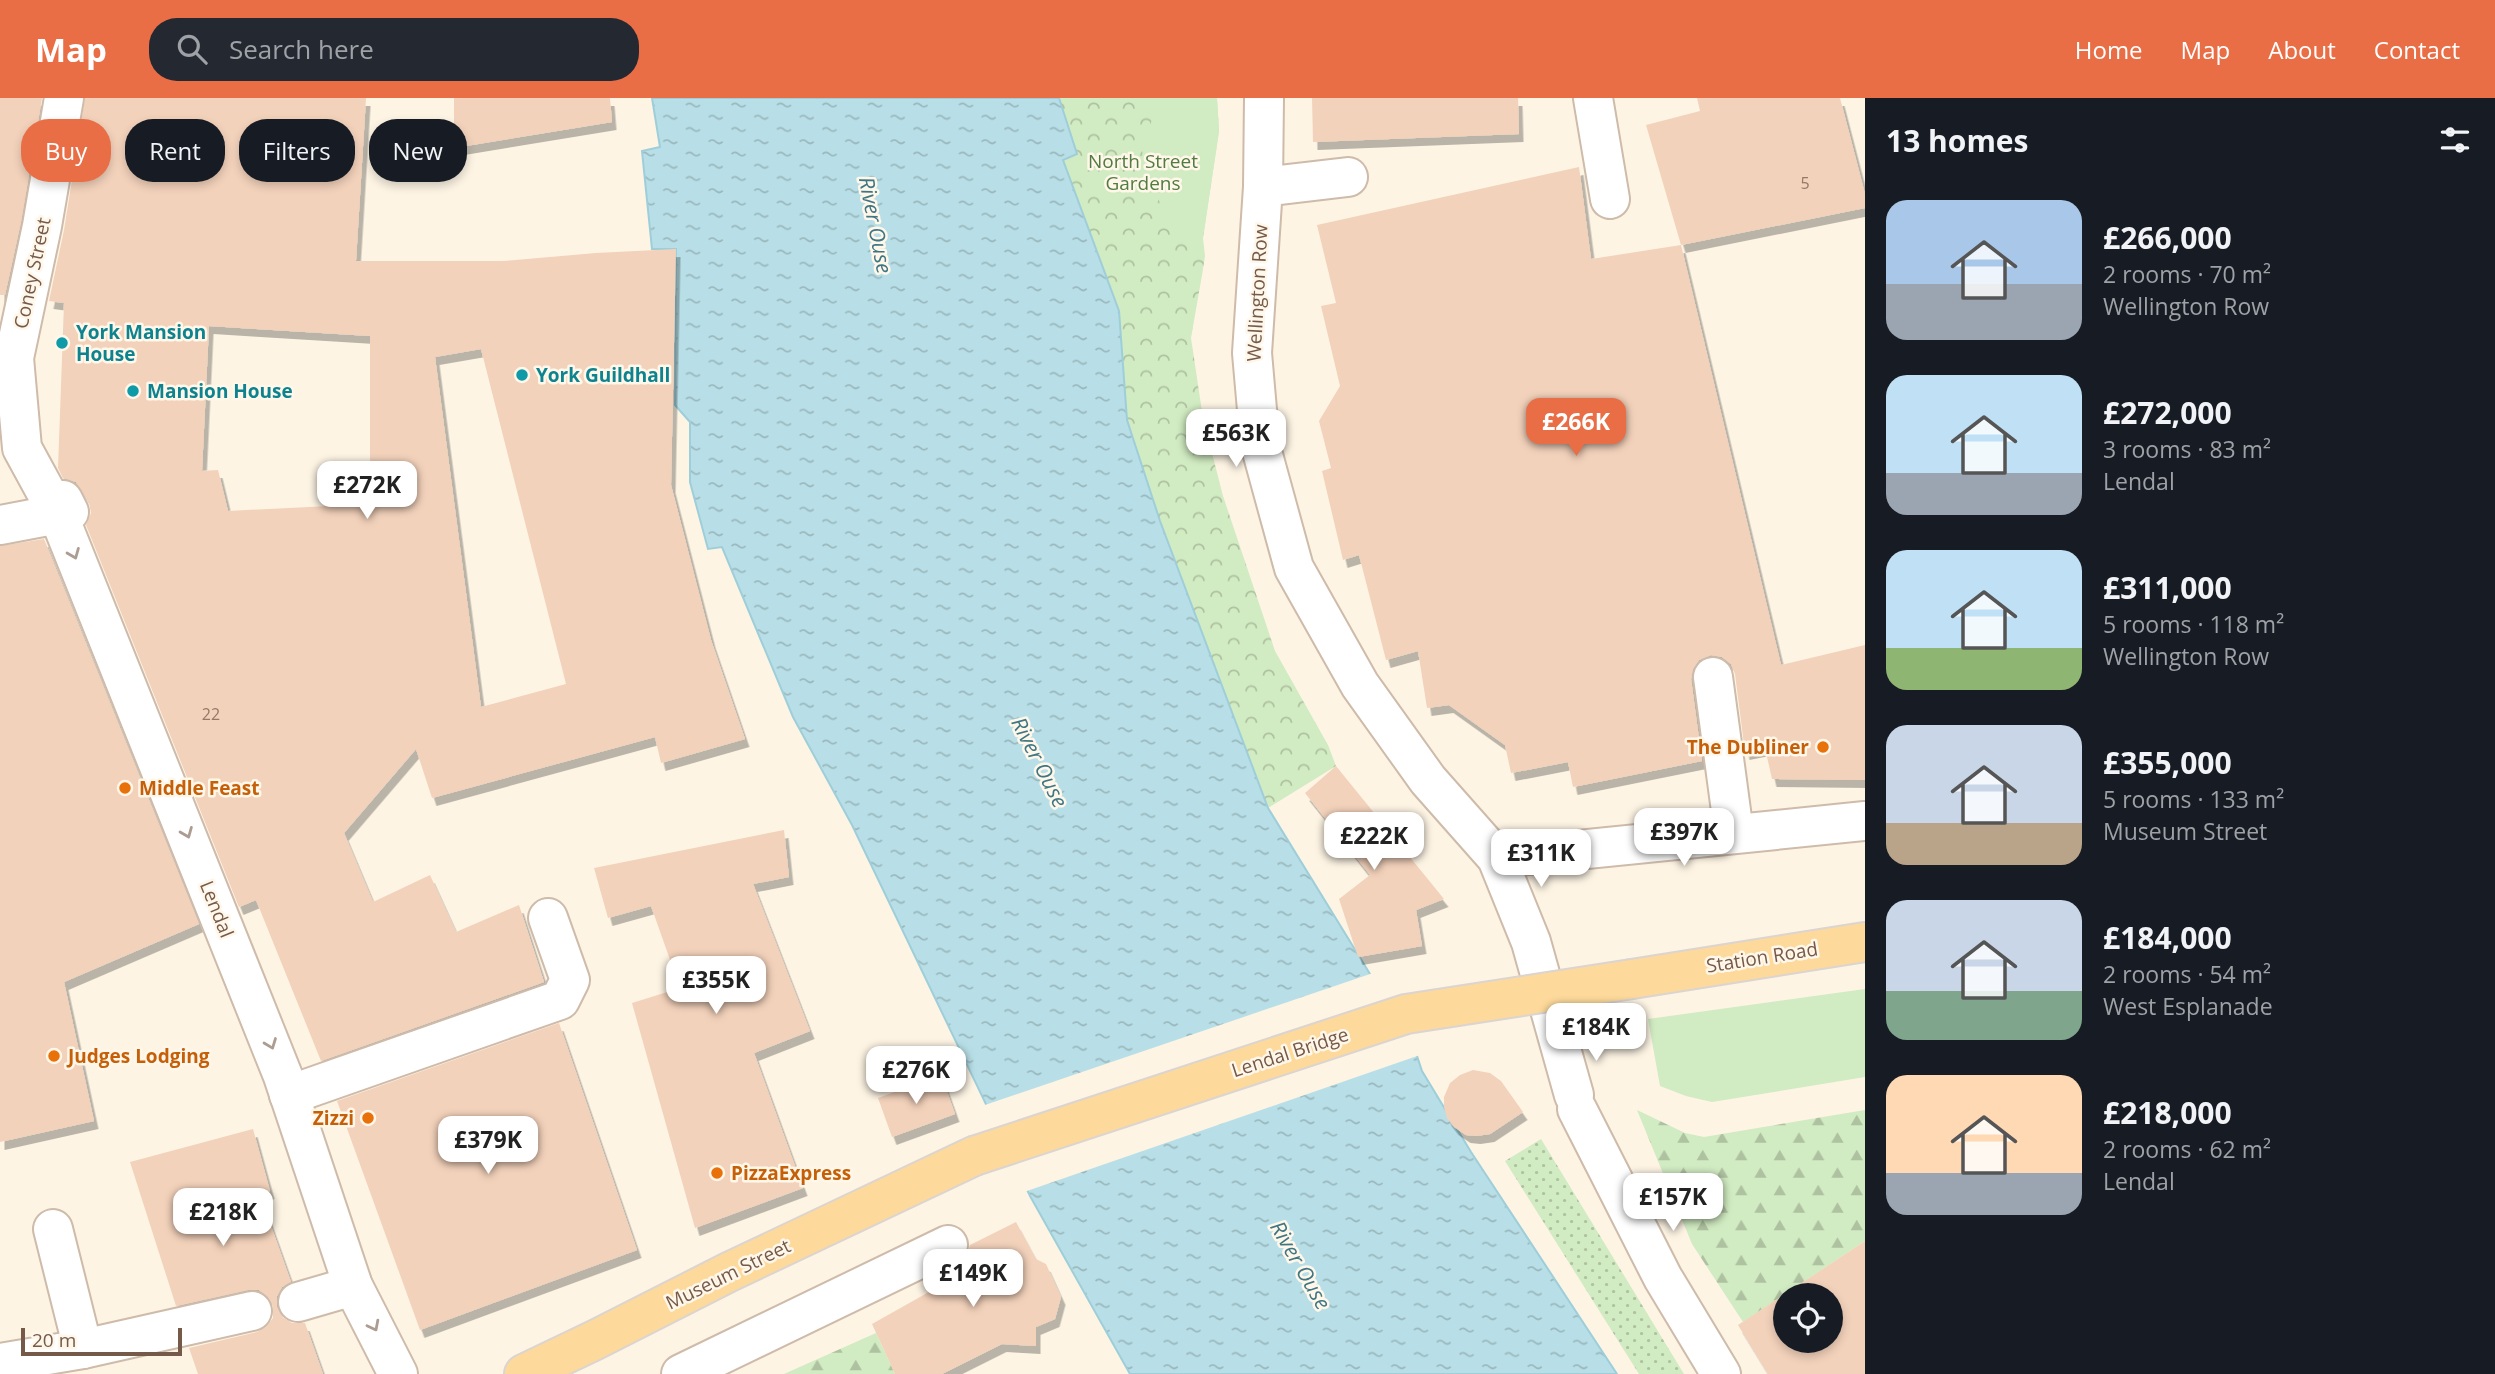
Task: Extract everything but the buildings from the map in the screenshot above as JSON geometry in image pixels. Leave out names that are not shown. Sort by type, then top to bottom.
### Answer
[{"type":"main road","name":"Station Road","points":[[1660,973],[1865,942]]},
{"type":"main road","name":"Lendal Bridge","points":[[933,1178],[974,1156],[1406,1014],[1660,973]]},
{"type":"main road","name":"Museum Street","points":[[524,1374],[729,1272],[933,1178]]},
{"type":"street","name":"Coney Street","points":[[11,451],[15,281],[64,98]]},
{"type":"street","name":"Wellington Row","points":[[1264,98],[1263,187],[1252,353],[1260,443],[1294,568],[1360,685],[1428,780],[1497,858]]},
{"type":"street","points":[[1593,98],[1610,199]]},
{"type":"street","points":[[1263,187],[1348,177]]},
{"type":"street","points":[[0,524],[69,512],[35,449],[25,359],[40,285],[15,281]]},
{"type":"street","name":"Lendal","points":[[11,451],[58,514],[289,1095],[353,1286],[398,1374]]},
{"type":"street","points":[[1713,677],[1734,833]]},
{"type":"street","points":[[1721,1374],[1663,1278],[1575,1102],[1531,942],[1497,858],[1865,821]]},
{"type":"street","points":[[289,1095],[560,1000],[570,980],[548,918]]},
{"type":"street","points":[[53,1229],[83,1349]]},
{"type":"street","points":[[681,1374],[948,1245]]},
{"type":"street","points":[[298,1302],[353,1286]]},
{"type":"street","points":[[0,1363],[83,1349],[252,1311]]},
{"type":"green space","name":"North Street Gardens","points":[[1059,98],[1217,98],[1219,131],[1203,238],[1205,256],[1191,338],[1203,418],[1223,496],[1275,651],[1328,745],[1336,766],[1268,808],[1160,521],[1127,420],[1119,311],[1063,159],[1077,154]]},
{"type":"green space","points":[[1159,98],[1217,98],[1219,131],[1203,238],[1190,235],[1173,225],[1146,178],[1142,150]]},
{"type":"green space","points":[[1865,989],[1865,1077],[1712,1102],[1660,1086],[1648,1019]]},
{"type":"green space","points":[[1637,1110],[1685,1133],[1704,1137],[1865,1110],[1865,1241],[1802,1283],[1773,1283],[1773,1302],[1743,1322],[1692,1244]]},
{"type":"green space","points":[[1541,1139],[1684,1374],[1639,1374],[1505,1161]]},
{"type":"green space","points":[[876,1333],[895,1374],[784,1374]]},
{"type":"water","name":"River Ouse","points":[[652,98],[1059,98],[1077,154],[1063,160],[1119,311],[1127,420],[1160,521],[1268,808],[1370,974],[1417,1056],[1422,1071],[1471,1152],[1617,1374],[1130,1374],[1030,1196],[852,825],[793,717],[722,547],[708,549],[690,482],[690,422],[675,405],[676,249],[652,249],[642,151],[660,147]]},
{"type":"pier","points":[[1373,973],[1420,1055],[1024,1192],[982,1106]]},
{"type":"place","name":"York Mansion House","points":[[62,343]]},
{"type":"place","name":"York Guildhall","points":[[522,375]]},
{"type":"place","name":"Mansion House","points":[[133,391]]},
{"type":"place","name":"The Dubliner","points":[[1823,747]]},
{"type":"place","name":"Middle Feast","points":[[125,788]]},
{"type":"place","name":"Judges Lodging","points":[[54,1056]]},
{"type":"place","name":"Zizzi","points":[[368,1118]]},
{"type":"place","name":"PizzaExpress","points":[[717,1173]]}]
